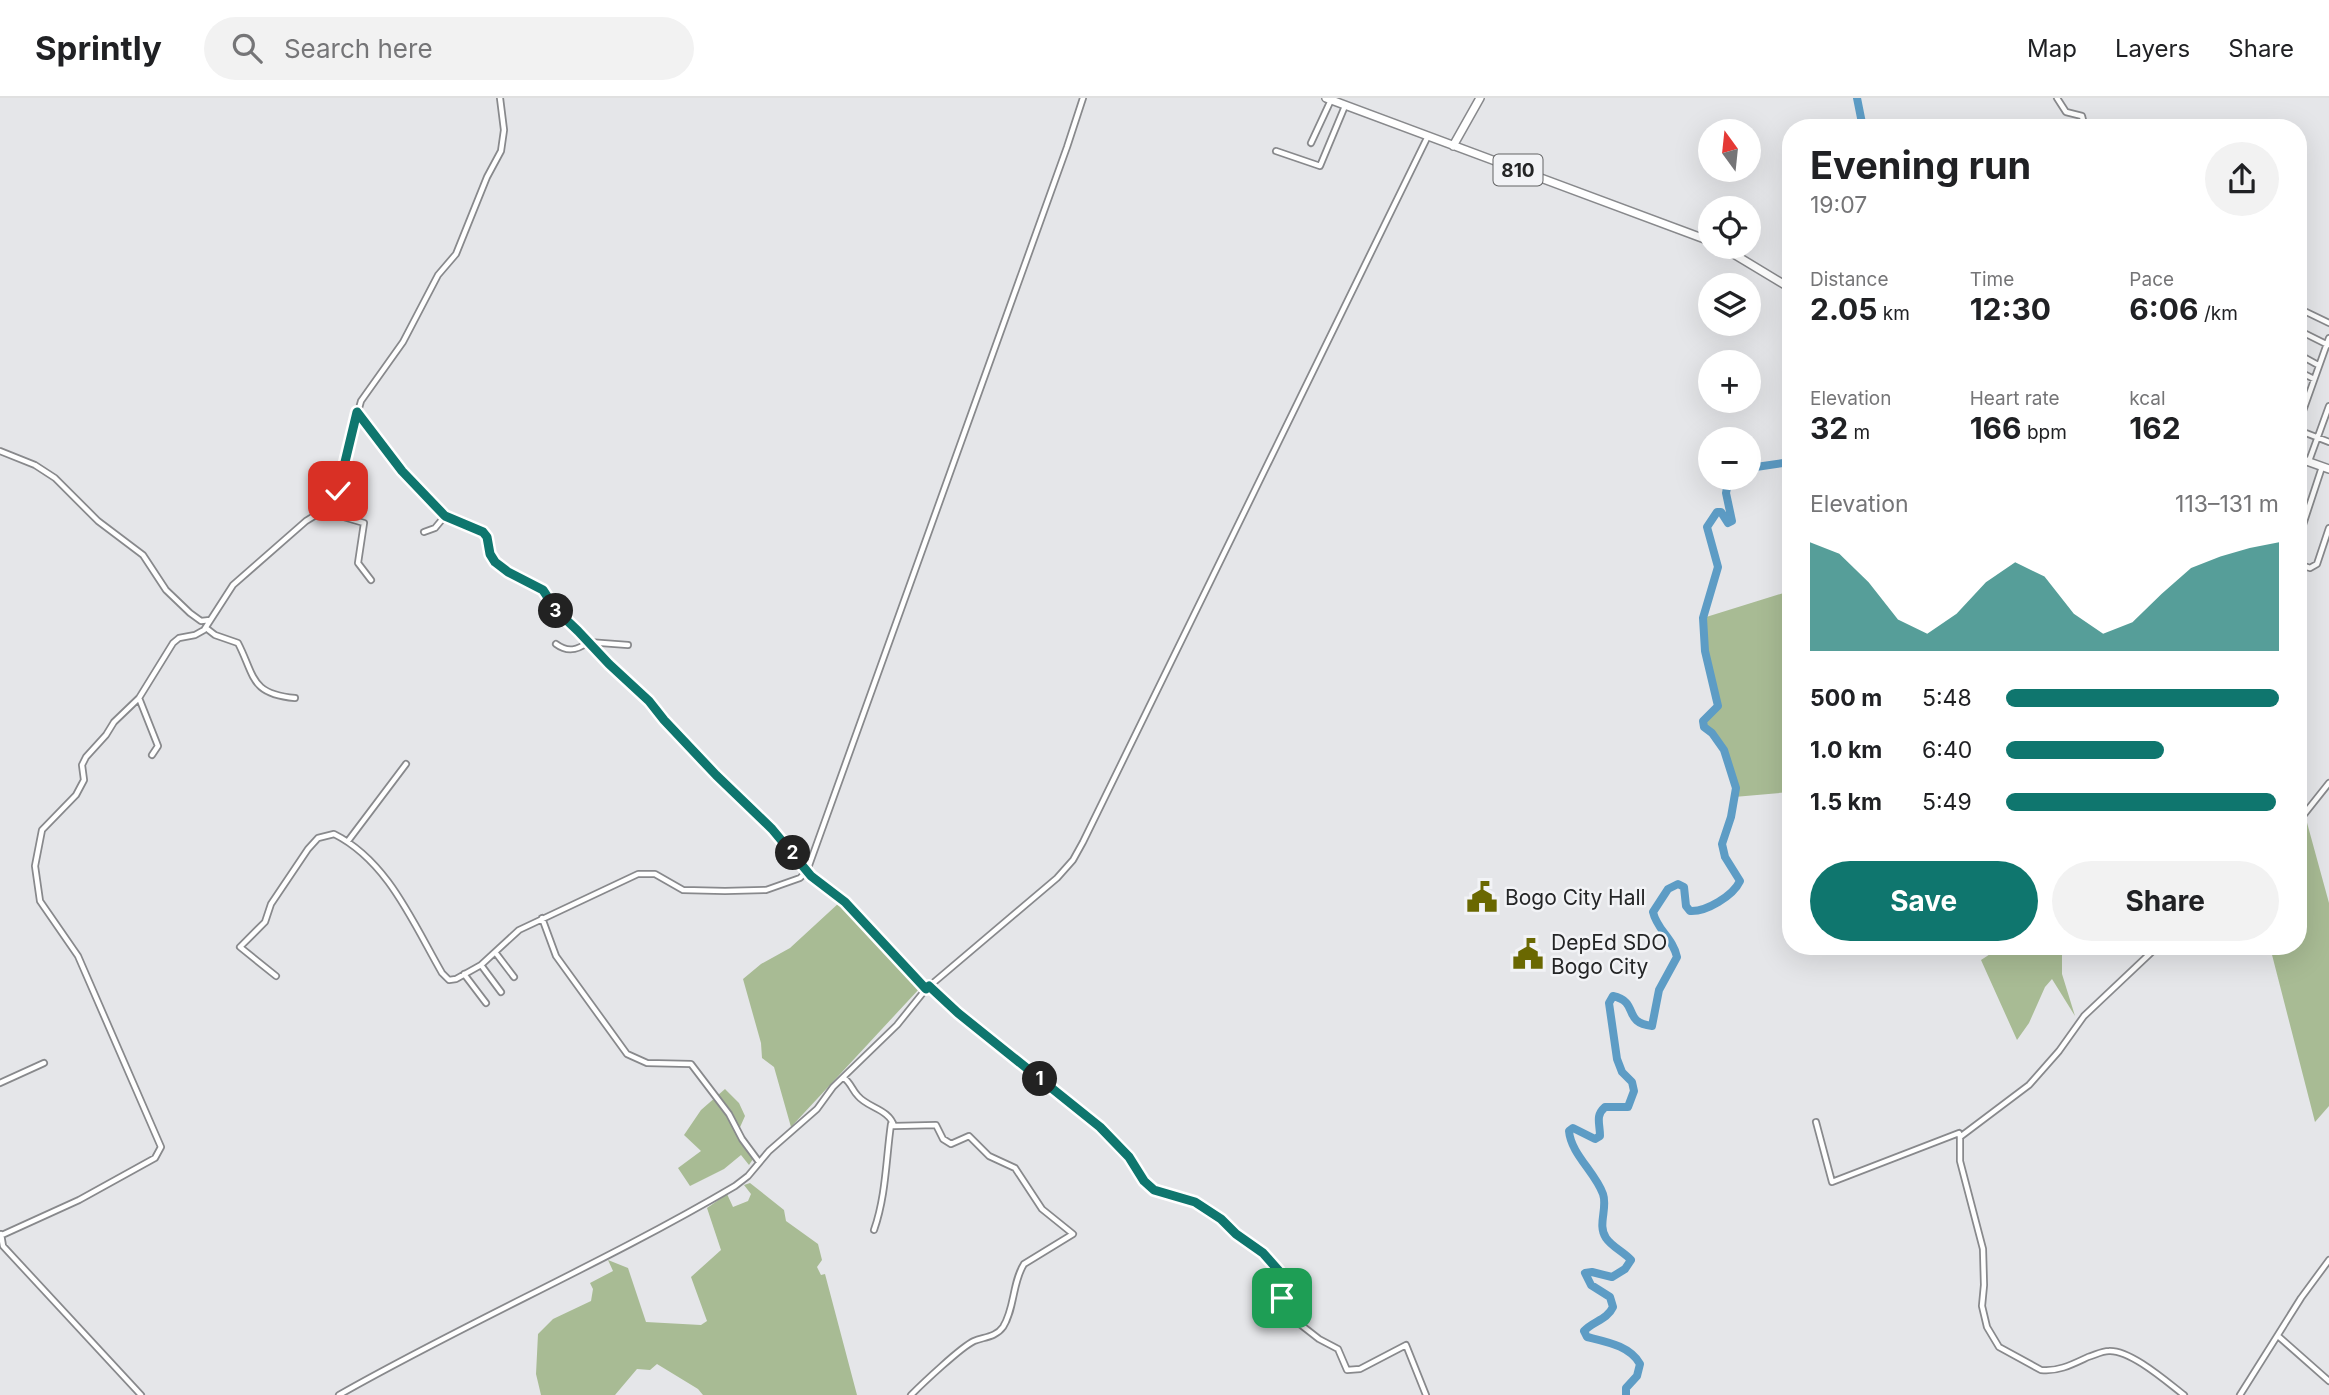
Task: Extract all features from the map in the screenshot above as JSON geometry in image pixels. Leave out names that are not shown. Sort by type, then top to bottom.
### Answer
[{"type":"highway","points":[[1453,146],[1480,98]]},
{"type":"highway","name":"810","points":[[1328,99],[1698,237]]},
{"type":"highway","points":[[1742,259],[1782,283]]},
{"type":"highway","points":[[2308,462],[2326,468]]},
{"type":"street","points":[[141,1395],[3,1246],[1,1234],[79,1200],[155,1158],[161,1147],[78,957],[40,901],[35,866],[42,830],[76,795],[84,780],[82,765],[86,757],[114,722],[139,698],[176,640],[195,635],[206,628],[233,585],[286,537],[332,505],[361,401],[403,342],[438,275],[456,254],[487,177],[501,151],[504,130],[500,98]]},
{"type":"street","points":[[276,976],[240,947],[265,922],[271,904],[307,849],[318,838],[334,834],[348,841],[396,891],[449,980],[481,965],[519,930],[638,874],[655,874],[683,890],[725,891],[766,890],[800,878],[807,871],[1083,98]]},
{"type":"street","points":[[2057,98],[2066,112],[2082,116],[2083,119]]},
{"type":"street","points":[[1311,143],[1328,99]]},
{"type":"street","points":[[1276,151],[1320,166],[1345,106]]},
{"type":"street","points":[[339,1395],[496,1311],[576,1273],[735,1186],[817,1108],[897,1025],[928,987],[1057,878],[1073,860],[1212,581],[1427,136]]},
{"type":"street","points":[[2307,312],[2329,323]]},
{"type":"street","points":[[2307,334],[2328,345]]},
{"type":"street","points":[[2307,399],[2329,338]]},
{"type":"street","points":[[2307,359],[2318,365]]},
{"type":"street","points":[[2307,376],[2314,379]]},
{"type":"street","points":[[2308,462],[2329,406]]},
{"type":"street","points":[[357,412],[402,471],[445,516],[483,532],[495,562],[543,590],[556,610],[649,701],[716,775],[772,829],[807,871],[845,902],[928,987],[1100,1127],[1121,1148],[1144,1181],[1154,1190],[1195,1202],[1263,1253],[1279,1271],[1283,1306],[1287,1314],[1319,1339],[1338,1349],[1347,1370],[1360,1369],[1406,1345],[1426,1395]]},
{"type":"street","points":[[2307,434],[2329,442]]},
{"type":"street","points":[[0,451],[35,465],[55,478],[98,521],[143,555],[166,590],[190,613],[201,621],[211,620]]},
{"type":"street","points":[[2307,517],[2326,468]]},
{"type":"street","points":[[323,511],[364,523],[358,563],[371,580]]},
{"type":"street","points":[[424,532],[435,528],[445,516]]},
{"type":"street","points":[[2307,567],[2317,564],[2329,528]]},
{"type":"street","points":[[206,628],[215,635],[238,643],[255,681],[272,694],[295,698]]},
{"type":"street","points":[[556,644],[568,650],[582,647],[588,642],[628,645]]},
{"type":"street","points":[[139,698],[158,746],[152,755]]},
{"type":"street","points":[[348,841],[406,764]]},
{"type":"street","points":[[2307,811],[2329,783]]},
{"type":"street","points":[[542,918],[555,956],[627,1054],[647,1063],[691,1064],[729,1114],[742,1139],[759,1162]]},
{"type":"street","points":[[530,924],[545,926]]},
{"type":"street","points":[[495,952],[514,977]]},
{"type":"street","points":[[1960,1137],[2029,1085],[2059,1051],[2084,1016],[2149,955]]},
{"type":"street","points":[[481,965],[501,992]]},
{"type":"street","points":[[464,974],[486,1003]]},
{"type":"street","points":[[0,1083],[44,1063]]},
{"type":"street","points":[[844,1078],[859,1099],[876,1107],[894,1126],[936,1125],[943,1139],[951,1144],[969,1136],[989,1156],[1015,1168],[1042,1209],[1073,1234],[1024,1264],[1009,1315],[1001,1330],[992,1336],[971,1342],[911,1395]]},
{"type":"street","points":[[874,1230],[882,1205],[884,1166],[892,1121]]},
{"type":"street","points":[[1816,1122],[1832,1182],[1959,1133],[1960,1161],[1983,1249],[1983,1317],[1999,1347],[2041,1370],[2049,1371],[2064,1368],[2101,1352],[2116,1352],[2130,1357],[2184,1395]]},
{"type":"street","points":[[2241,1395],[2301,1298],[2329,1260]]},
{"type":"street","points":[[2278,1336],[2329,1381]]},
{"type":"green space","points":[[1782,593],[1782,793],[1734,797],[1728,758],[1718,740],[1704,727],[1703,721],[1718,705],[1705,651],[1703,618]]},
{"type":"green space","points":[[2307,823],[2329,903],[2329,1106],[2315,1122],[2272,955],[2307,955]]},
{"type":"green space","points":[[840,902],[920,988],[791,1127],[774,1067],[762,1058],[761,1043],[743,979],[761,964],[790,948]]},
{"type":"green space","points":[[1989,955],[2062,955],[2062,974],[2075,1016],[2052,979],[2017,1040],[1981,960]]},
{"type":"green space","points":[[725,1089],[739,1103],[745,1116],[737,1134],[753,1159],[749,1165],[741,1155],[724,1169],[690,1186],[678,1168],[701,1151],[684,1135],[701,1110]]},
{"type":"green space","points":[[750,1183],[784,1210],[786,1221],[818,1244],[822,1260],[817,1267],[821,1275],[825,1274],[857,1395],[703,1395],[698,1389],[657,1364],[650,1370],[637,1369],[615,1395],[541,1395],[536,1374],[538,1334],[553,1319],[591,1301],[593,1289],[590,1283],[613,1271],[608,1260],[628,1268],[646,1322],[701,1325],[707,1321],[691,1277],[721,1250],[707,1208],[727,1194],[733,1207],[748,1201],[751,1194],[744,1185]]},
{"type":"waterway","points":[[1857,98],[1861,119]]},
{"type":"waterway","points":[[1761,466],[1782,463]]},
{"type":"waterway","points":[[1626,1395],[1626,1388],[1637,1376],[1640,1364],[1624,1349],[1587,1337],[1584,1331],[1607,1315],[1613,1307],[1610,1297],[1591,1285],[1585,1273],[1612,1277],[1625,1269],[1631,1260],[1611,1244],[1603,1233],[1603,1194],[1574,1147],[1569,1131],[1573,1128],[1595,1139],[1600,1136],[1599,1117],[1605,1107],[1628,1107],[1634,1091],[1632,1082],[1622,1072],[1617,1059],[1609,1003],[1613,996],[1621,999],[1637,1021],[1652,1026],[1659,990],[1677,957],[1653,912],[1668,889],[1678,884],[1684,887],[1686,906],[1690,911],[1696,911],[1725,897],[1740,881],[1725,857],[1722,844],[1731,817],[1736,788],[1724,750],[1704,727],[1703,721],[1718,706],[1705,651],[1703,618],[1718,567],[1707,527],[1717,512],[1721,512],[1728,523],[1732,521],[1727,490]]},
{"type":"place","name":"Bogo City Hall","points":[[1482,897]]},
{"type":"place","name":"DepEd SDO Bogo City","points":[[1528,954]]},
{"type":"route","points":[[338,491],[357,412],[402,471],[445,516],[483,532],[495,562],[543,590],[556,610],[649,701],[716,775],[772,829],[811,876],[845,902],[926,989],[929,986],[958,1013],[1100,1127],[1129,1157],[1144,1181],[1154,1190],[1195,1202],[1263,1253],[1279,1271],[1282,1298]]}]
